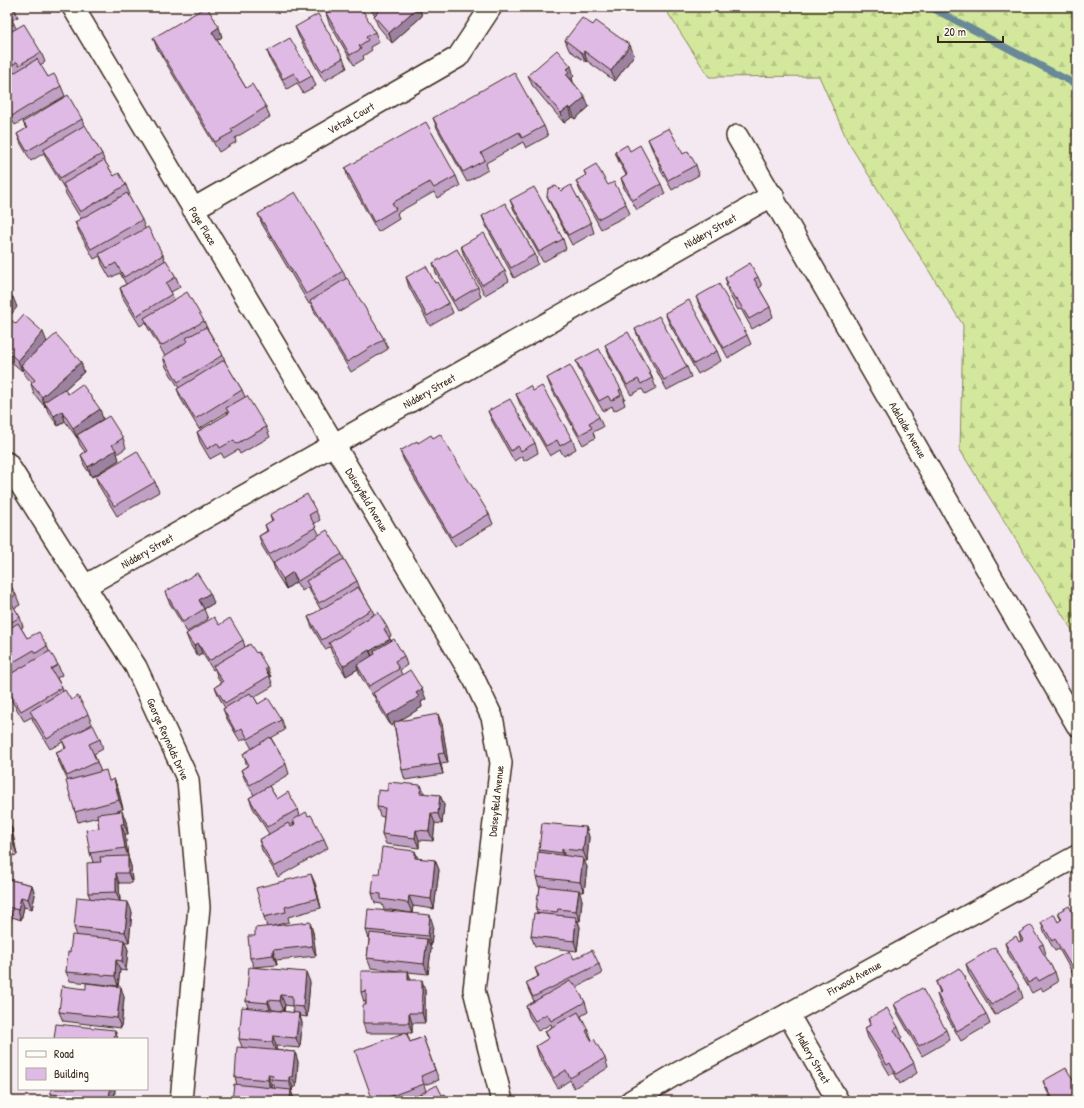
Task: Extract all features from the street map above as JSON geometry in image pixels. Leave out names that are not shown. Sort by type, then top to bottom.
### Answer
[{"type":"street","name":"Page Place","points":[[73,7],[334,444]]},
{"type":"street","name":"Vetzal Court","points":[[193,209],[458,57],[491,7]]},
{"type":"street","name":"Adelaide Avenue","points":[[737,136],[773,195],[1077,725]]},
{"type":"street","name":"Niddery Street","points":[[85,586],[773,195]]},
{"type":"street","name":"Daiseyfield Avenue","points":[[334,444],[474,679],[492,717],[501,763],[474,990],[502,1101]]},
{"type":"street","name":"George Reynolds Drive","points":[[7,463],[136,667],[188,780],[199,907],[181,1101]]},
{"type":"street","name":"Firwood Avenue","points":[[631,1101],[676,1074],[1077,856]]},
{"type":"street","name":"Mallory Street","points":[[788,1014],[838,1101]]},
{"type":"green space","points":[[664,7],[1077,7],[1077,638],[960,450],[963,325],[848,142],[819,76],[709,77]]},
{"type":"building","points":[[7,7],[14,7],[7,11]]},
{"type":"building","points":[[206,7],[219,27],[212,32],[246,88],[252,84],[266,107],[231,129],[233,132],[215,142],[153,38]]},
{"type":"building","points":[[336,7],[361,7],[375,32],[366,37],[368,40],[359,46],[361,49],[350,55],[326,13]]},
{"type":"building","points":[[374,7],[418,7],[389,33],[374,16],[378,12]]},
{"type":"building","points":[[7,11],[14,24],[7,28]]},
{"type":"building","points":[[318,14],[343,58],[321,71],[295,27]]},
{"type":"building","points":[[582,18],[593,25],[596,21],[630,45],[611,71],[584,51],[582,53],[565,40]]},
{"type":"building","points":[[24,24],[41,52],[19,65],[17,62],[7,68],[7,34]]},
{"type":"building","points":[[290,38],[312,76],[299,83],[294,73],[283,79],[267,51]]},
{"type":"building","points":[[557,50],[571,66],[567,69],[569,72],[566,74],[585,97],[571,109],[569,107],[561,113],[528,75]]},
{"type":"building","points":[[37,59],[48,77],[54,74],[61,86],[12,116],[7,108],[7,77]]},
{"type":"building","points":[[514,72],[544,126],[522,138],[519,132],[481,153],[485,160],[463,172],[433,118]]},
{"type":"building","points":[[68,95],[82,119],[27,151],[17,134],[27,128],[23,122]]},
{"type":"building","points":[[426,122],[456,176],[434,188],[430,182],[392,203],[396,209],[374,222],[345,168]]},
{"type":"building","points":[[85,125],[102,154],[60,178],[43,150]]},
{"type":"building","points":[[669,128],[683,154],[688,151],[696,165],[668,180],[648,139]]},
{"type":"building","points":[[627,145],[630,151],[640,145],[661,184],[633,200],[621,178],[627,174],[615,152]]},
{"type":"building","points":[[104,160],[114,176],[119,173],[126,185],[80,212],[63,184]]},
{"type":"building","points":[[596,164],[608,185],[614,182],[626,204],[598,219],[576,181],[586,175],[584,171]]},
{"type":"building","points":[[571,185],[591,223],[568,235],[547,196],[548,189],[552,187],[556,186],[561,191]]},
{"type":"building","points":[[534,187],[563,239],[539,252],[510,200]]},
{"type":"building","points":[[295,192],[343,271],[306,294],[258,214]]},
{"type":"building","points":[[127,193],[142,220],[91,249],[75,222]]},
{"type":"building","points":[[505,203],[535,254],[511,268],[482,216]]},
{"type":"building","points":[[148,227],[163,255],[124,277],[116,263],[107,268],[99,254]]},
{"type":"building","points":[[484,233],[505,271],[482,285],[461,246]]},
{"type":"building","points":[[457,249],[478,287],[454,301],[433,263]]},
{"type":"building","points":[[166,260],[176,277],[166,283],[172,294],[136,316],[120,288]]},
{"type":"building","points":[[750,263],[758,277],[754,279],[770,307],[749,319],[737,299],[735,300],[726,284],[728,283],[725,278]]},
{"type":"building","points":[[426,266],[435,283],[437,282],[449,303],[427,316],[406,277]]},
{"type":"building","points":[[347,278],[384,339],[347,362],[310,301]]},
{"type":"building","points":[[719,284],[747,335],[724,348],[696,297]]},
{"type":"building","points":[[187,292],[204,321],[161,346],[144,318]]},
{"type":"building","points":[[7,293],[13,297],[7,305]]},
{"type":"building","points":[[689,300],[717,351],[694,364],[665,313]]},
{"type":"building","points":[[24,315],[43,332],[18,361],[7,351],[7,320],[9,318],[16,324]]},
{"type":"building","points":[[659,316],[687,367],[664,380],[635,329]]},
{"type":"building","points":[[206,327],[223,355],[178,382],[163,357],[188,341],[186,338]]},
{"type":"building","points":[[628,332],[652,378],[641,384],[638,379],[627,385],[605,345]]},
{"type":"building","points":[[56,334],[81,362],[42,397],[31,384],[35,380],[21,365]]},
{"type":"building","points":[[599,349],[621,389],[619,390],[621,395],[611,401],[608,396],[599,401],[576,361]]},
{"type":"building","points":[[224,360],[242,390],[195,419],[177,389]]},
{"type":"building","points":[[570,365],[599,417],[589,423],[592,428],[579,435],[547,378]]},
{"type":"building","points":[[82,384],[100,409],[73,428],[62,411],[54,416],[44,402],[64,389],[68,394]]},
{"type":"building","points":[[530,386],[533,391],[542,386],[572,439],[560,446],[557,440],[546,446],[516,394]]},
{"type":"building","points":[[247,396],[266,427],[236,444],[234,440],[220,448],[217,443],[207,449],[197,432],[229,413],[226,408]]},
{"type":"building","points":[[510,399],[535,443],[521,451],[518,446],[511,451],[488,411]]},
{"type":"building","points":[[109,416],[123,438],[112,445],[116,450],[88,467],[81,455],[87,451],[77,435]]},
{"type":"building","points":[[440,434],[489,514],[451,537],[400,451],[431,435],[433,438]]},
{"type":"building","points":[[137,451],[155,482],[114,506],[95,476]]},
{"type":"building","points":[[307,494],[316,511],[309,515],[316,527],[269,554],[259,536],[268,531],[265,525],[273,520],[270,515]]},
{"type":"building","points":[[327,530],[342,554],[298,581],[293,572],[283,579],[273,563]]},
{"type":"building","points":[[344,559],[357,581],[319,603],[306,581]]},
{"type":"building","points":[[197,573],[210,593],[199,600],[204,609],[183,622],[165,592]]},
{"type":"building","points":[[8,581],[16,595],[9,599],[20,617],[7,625],[7,582]]},
{"type":"building","points":[[358,587],[372,609],[322,640],[308,617]]},
{"type":"building","points":[[378,612],[387,627],[384,629],[390,639],[343,666],[329,643]]},
{"type":"building","points":[[214,617],[219,625],[230,618],[243,640],[209,661],[198,643],[194,646],[186,634]]},
{"type":"building","points":[[18,623],[27,638],[39,632],[47,646],[36,653],[34,650],[10,664],[7,660],[7,630]]},
{"type":"building","points":[[394,639],[404,656],[395,661],[399,669],[369,686],[357,665],[375,654],[374,651]]},
{"type":"building","points":[[250,644],[256,653],[258,652],[267,667],[265,668],[269,676],[225,703],[215,687],[223,682],[213,666]]},
{"type":"building","points":[[50,651],[58,665],[51,669],[62,687],[21,711],[7,688],[11,685],[7,676]]},
{"type":"building","points":[[410,670],[422,689],[416,693],[419,697],[387,716],[373,693]]},
{"type":"building","points":[[65,690],[71,700],[78,696],[88,714],[47,739],[30,711]]},
{"type":"building","points":[[250,693],[252,696],[253,695],[258,704],[268,698],[282,720],[248,739],[242,728],[236,732],[223,709]]},
{"type":"building","points":[[438,714],[444,753],[438,754],[440,764],[402,770],[394,722]]},
{"type":"building","points":[[93,725],[100,739],[89,744],[97,762],[67,776],[56,752],[66,748],[62,740]]},
{"type":"building","points":[[270,737],[286,764],[250,785],[241,770],[249,765],[243,754]]},
{"type":"building","points":[[106,770],[109,781],[114,779],[119,800],[75,812],[66,781]]},
{"type":"building","points":[[388,782],[421,785],[420,793],[440,795],[438,814],[431,813],[429,831],[416,830],[415,838],[382,834],[385,808],[377,807],[378,790],[387,791]]},
{"type":"building","points":[[269,786],[277,799],[288,792],[298,809],[267,827],[249,798]]},
{"type":"building","points":[[122,811],[124,824],[121,824],[125,848],[90,853],[86,830],[99,828],[97,814]]},
{"type":"building","points":[[306,812],[308,816],[311,815],[324,839],[274,867],[259,840],[288,823],[291,827],[295,824],[293,820]]},
{"type":"building","points":[[7,820],[14,845],[7,846]]},
{"type":"building","points":[[542,823],[586,827],[583,851],[562,849],[562,853],[539,850]]},
{"type":"building","points":[[382,847],[415,851],[415,858],[435,860],[431,899],[409,896],[408,903],[381,899],[381,894],[372,893],[374,873],[379,874]]},
{"type":"building","points":[[538,852],[583,858],[580,882],[536,877]]},
{"type":"building","points":[[128,856],[128,873],[116,873],[116,892],[88,893],[87,863],[101,862],[100,857]]},
{"type":"building","points":[[311,874],[318,898],[285,907],[286,912],[264,917],[256,888]]},
{"type":"building","points":[[7,879],[32,885],[28,899],[21,897],[18,910],[8,907],[7,913]]},
{"type":"building","points":[[540,886],[579,890],[576,911],[558,909],[557,912],[536,910]]},
{"type":"building","points":[[77,897],[128,902],[125,932],[74,927]]},
{"type":"building","points":[[1069,906],[1077,920],[1077,960],[1070,964],[1055,939],[1052,941],[1041,922],[1054,914],[1058,922],[1062,919],[1058,912]]},
{"type":"building","points":[[368,909],[430,915],[428,936],[366,930]]},
{"type":"building","points":[[534,913],[576,917],[574,941],[531,936]]},
{"type":"building","points":[[310,922],[312,946],[273,950],[273,955],[250,958],[248,936],[255,936],[255,928]]},
{"type":"building","points":[[1031,925],[1043,944],[1039,946],[1055,972],[1039,981],[1037,978],[1028,983],[1005,943],[1016,936],[1019,942],[1023,940],[1019,933]]},
{"type":"building","points":[[370,933],[427,939],[424,964],[367,958]]},
{"type":"building","points":[[72,935],[124,940],[122,961],[116,960],[115,976],[66,972],[68,952],[70,952]]},
{"type":"building","points":[[995,947],[1020,988],[991,1005],[966,964]]},
{"type":"building","points":[[592,950],[599,964],[533,997],[526,983],[539,976],[535,968],[570,951],[574,959]]},
{"type":"building","points":[[249,967],[306,972],[303,1007],[292,1006],[292,996],[281,995],[280,1001],[268,1000],[268,1003],[246,1001]]},
{"type":"building","points":[[959,968],[986,1014],[957,1031],[937,994],[941,992],[936,982]]},
{"type":"building","points":[[361,971],[408,971],[408,980],[422,980],[422,1013],[409,1013],[409,1023],[363,1023],[363,1005],[366,1005],[366,991],[361,992]]},
{"type":"building","points":[[570,981],[572,984],[574,983],[585,1002],[551,1021],[547,1014],[535,1021],[526,1006]]},
{"type":"building","points":[[86,983],[121,987],[117,1018],[59,1012],[62,986],[86,989]]},
{"type":"building","points":[[922,988],[946,1030],[919,1046],[894,1004]]},
{"type":"building","points":[[242,1007],[299,1013],[296,1038],[273,1036],[272,1042],[239,1039]]},
{"type":"building","points":[[887,1008],[898,1027],[894,1030],[914,1063],[896,1074],[890,1063],[887,1065],[865,1028],[872,1024],[868,1019]]},
{"type":"building","points":[[578,1012],[588,1030],[586,1031],[592,1041],[594,1039],[605,1058],[570,1078],[566,1070],[554,1078],[536,1046],[549,1038],[545,1031]]},
{"type":"building","points":[[56,1024],[115,1030],[114,1038],[54,1038]]},
{"type":"building","points":[[406,1032],[410,1042],[423,1037],[435,1070],[421,1076],[424,1084],[378,1101],[373,1101],[355,1051]]},
{"type":"building","points":[[237,1047],[295,1052],[292,1077],[289,1077],[289,1081],[272,1080],[273,1076],[268,1075],[268,1080],[235,1077]]},
{"type":"building","points":[[1077,1062],[1077,1070],[1074,1064]]},
{"type":"building","points":[[1066,1068],[1077,1087],[1077,1101],[1054,1101],[1043,1081]]},
{"type":"building","points":[[234,1084],[291,1090],[290,1101],[232,1101]]},
{"type":"building","points":[[437,1085],[442,1095],[445,1094],[449,1101],[408,1101]]},
{"type":"building","points":[[51,1090],[110,1090],[109,1101],[73,1101],[74,1096],[51,1094]]},
{"type":"building","points":[[1044,1098],[1045,1101],[1038,1101]]},
{"type":"waterway","points":[[930,7],[1077,85]]}]
